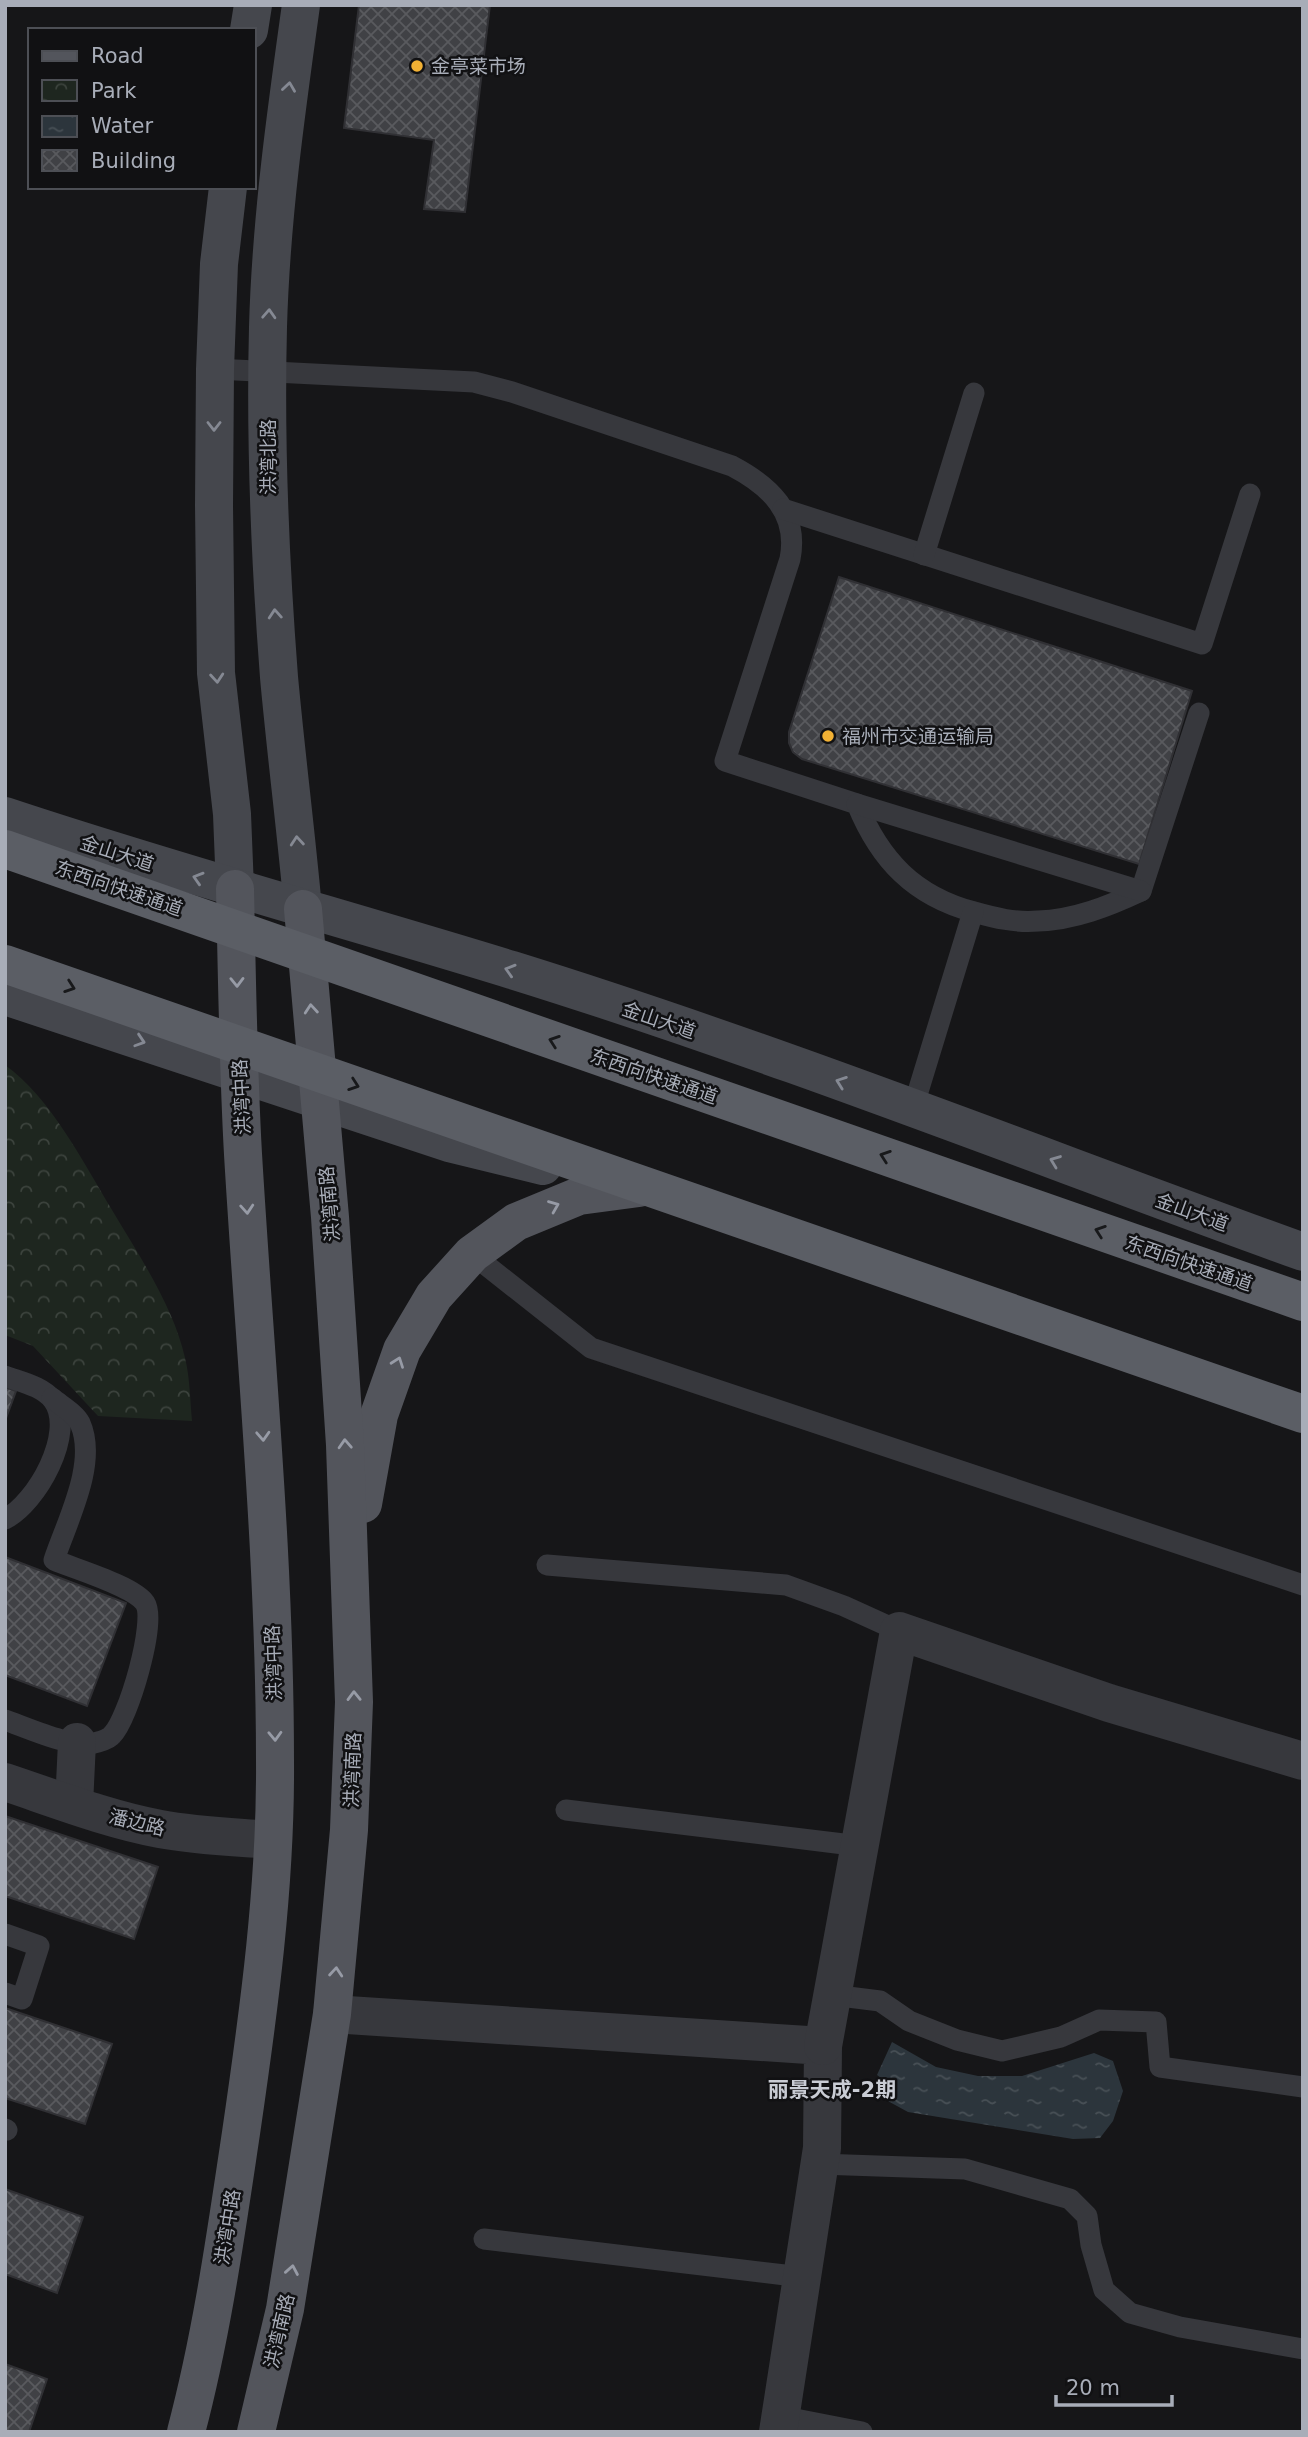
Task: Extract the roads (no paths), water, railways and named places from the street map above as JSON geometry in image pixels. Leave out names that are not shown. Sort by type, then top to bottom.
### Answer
[{"type":"highway","name":"东西向快速通道","points":[[5,849],[1303,1303]]},
{"type":"highway","points":[[5,964],[1303,1415]]},
{"type":"main road","points":[[249,28],[253,5]]},
{"type":"main road","name":"洪湾北路","points":[[301,5],[280,154],[273,233],[268,372],[268,497],[273,594],[303,909]]},
{"type":"main road","points":[[228,189],[219,264],[215,369],[216,673],[232,814],[234,889]]},
{"type":"main road","name":"金山大道","points":[[5,816],[234,889],[513,971],[913,1108],[1303,1252]]},
{"type":"main road","name":"洪湾中路","points":[[186,2432],[217,2296],[249,2082],[268,1919],[275,1762],[270,1571],[239,1074],[234,889]]},
{"type":"main road","name":"洪湾南路","points":[[256,2432],[287,2297],[332,2014],[349,1829],[354,1702],[345,1445],[330,1217],[303,909]]},
{"type":"main road","points":[[5,996],[449,1143],[639,1188],[1303,1415]]},
{"type":"main road","points":[[350,1571],[379,1415],[402,1350],[434,1296],[472,1254],[516,1222],[579,1196],[639,1188]]},
{"type":"street","points":[[779,2424],[822,2148],[823,2046],[899,1631],[1109,1703],[1303,1761]]},
{"type":"street","points":[[74,1805],[77,1742]]},
{"type":"street","name":"潘边路","points":[[5,1782],[159,1829],[272,1840]]},
{"type":"street","points":[[332,2014],[823,2046]]},
{"type":"lane","points":[[215,369],[456,380],[491,386],[732,466],[751,475],[783,509],[791,525],[793,542],[790,559],[725,761],[1141,891]]},
{"type":"lane","points":[[924,555],[974,393]]},
{"type":"lane","points":[[783,509],[1202,644],[1250,494]]},
{"type":"lane","points":[[857,804],[881,850],[919,889],[973,912],[1014,921],[1040,921],[1095,910],[1141,891],[1199,713]]},
{"type":"lane","points":[[913,1108],[973,912]]},
{"type":"lane","points":[[472,1254],[591,1348],[1303,1585]]},
{"type":"lane","points":[[5,1376],[38,1388],[79,1420],[86,1444],[83,1475],[54,1560],[134,1592],[146,1604],[149,1622],[134,1689],[113,1735],[96,1743],[77,1742],[5,1720]]},
{"type":"lane","points":[[5,1519],[23,1508],[35,1492],[56,1451],[61,1429],[60,1412],[52,1398]]},
{"type":"lane","points":[[547,1565],[786,1585],[844,1605],[899,1631]]},
{"type":"lane","points":[[566,1810],[860,1846]]},
{"type":"lane","points":[[5,1934],[39,1946],[22,1998],[5,1993]]},
{"type":"lane","points":[[832,1995],[880,2001],[921,2026],[957,2040],[1002,2051],[1061,2037],[1099,2020],[1156,2022],[1160,2067],[1303,2087]]},
{"type":"lane","points":[[819,2164],[965,2169],[1070,2199],[1087,2216],[1091,2245],[1104,2290],[1130,2313],[1180,2327],[1303,2349]]},
{"type":"lane","points":[[484,2239],[802,2277]]},
{"type":"lane","points":[[779,2424],[862,2432]]},
{"type":"water","points":[[892,2042],[936,2067],[978,2076],[1022,2076],[1094,2053],[1113,2061],[1123,2091],[1113,2121],[1100,2138],[1073,2139],[908,2112],[886,2100],[884,2080],[877,2075]]},
{"type":"place","name":"金亭菜市场","points":[[417,66]]},
{"type":"place","name":"福州市交通运输局","points":[[828,736]]},
{"type":"district","name":"丽景天成-2期","points":[[832,2090]]}]
